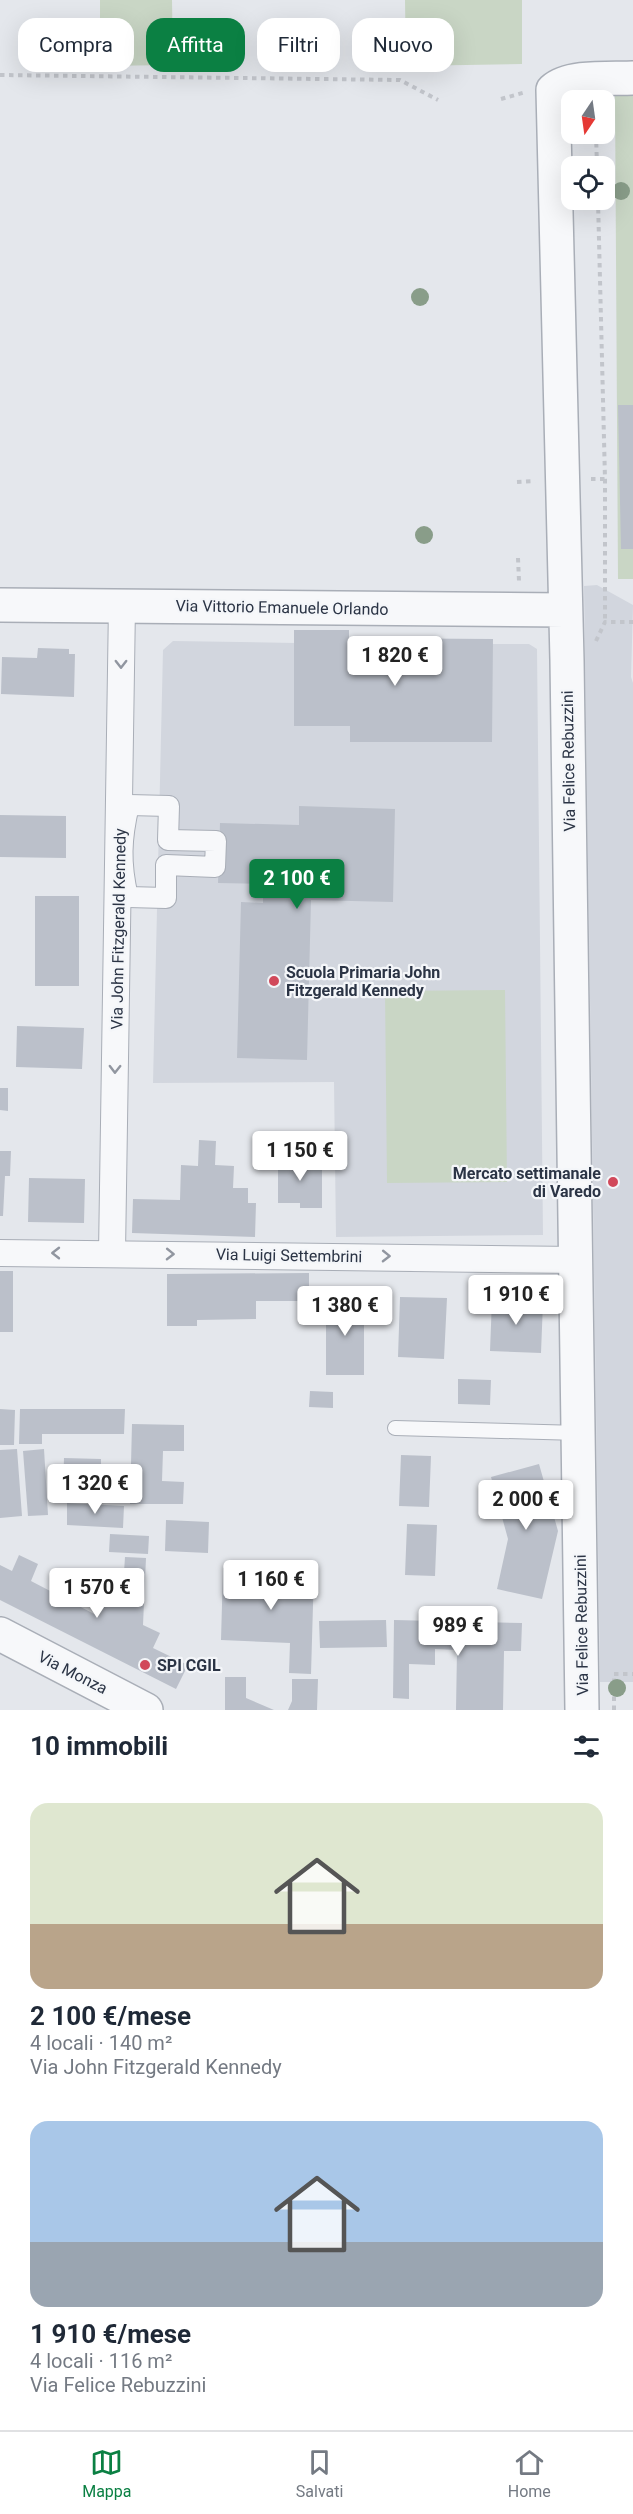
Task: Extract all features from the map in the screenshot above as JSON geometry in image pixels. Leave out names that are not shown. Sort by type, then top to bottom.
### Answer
[{"type":"street","name":"Via Felice Rebuzzini","points":[[582,1710],[577,1260],[565,609],[552,90],[559,85],[571,82],[633,78]]},
{"type":"street","name":"Via Vittorio Emanuele Orlando","points":[[0,605],[565,609]]},
{"type":"street","name":"Via John Fitzgerald Kennedy","points":[[112,1253],[122,605]]},
{"type":"street","points":[[129,805],[169,806],[168,840],[216,841],[215,867],[166,865],[166,898],[128,897],[122,859],[122,833],[129,805]]},
{"type":"street","name":"Via Luigi Settembrini","points":[[0,1253],[577,1260]]},
{"type":"street","name":"Via Monza","points":[[0,1634],[146,1710]]},
{"type":"lane","points":[[395,1428],[579,1433]]},
{"type":"path","points":[[0,75],[400,80],[438,100]]},
{"type":"path","points":[[598,210],[605,480],[605,622]]},
{"type":"path","points":[[518,558],[519,585]]},
{"type":"path","points":[[614,1710],[614,1674],[633,1674]]},
{"type":"shaded area","name":"Mercato settimanale di Varedo","points":[[597,585],[633,605],[631,677],[633,683],[633,1682],[600,1682],[584,586]]},
{"type":"shaded area","points":[[173,641],[295,643],[350,726],[351,742],[492,742],[492,644],[529,644],[537,649],[543,1235],[336,1237],[334,1082],[153,1083],[163,650]]},
{"type":"green space","points":[[100,0],[172,0],[172,18],[146,18],[146,65],[134,66],[134,18],[100,18]]},
{"type":"green space","points":[[405,0],[522,0],[522,64],[454,65],[454,18],[405,18]]},
{"type":"green space","points":[[633,95],[633,579],[618,579],[615,96]]},
{"type":"green space","points":[[505,990],[507,1182],[387,1183],[385,991]]},
{"type":"building","points":[[618,405],[633,405],[633,549],[621,549]]},
{"type":"building","points":[[294,630],[349,630],[349,638],[493,639],[492,742],[350,742],[350,726],[294,726]]},
{"type":"building","points":[[38,648],[69,649],[69,654],[75,654],[74,697],[1,694],[2,657],[37,658]]},
{"type":"building","name":"Scuola Primaria John Fitzgerald Kennedy","points":[[299,806],[395,809],[393,902],[311,900],[307,1060],[237,1058],[241,902],[263,903],[263,884],[218,883],[220,823],[299,825]]},
{"type":"building","points":[[0,815],[66,816],[66,858],[0,857]]},
{"type":"building","points":[[35,896],[79,896],[79,986],[35,986]]},
{"type":"building","points":[[17,1026],[84,1028],[82,1069],[16,1067]]},
{"type":"building","points":[[0,1088],[8,1088],[8,1111],[0,1110]]},
{"type":"building","points":[[199,1140],[216,1141],[215,1165],[234,1166],[233,1188],[248,1188],[248,1203],[256,1203],[255,1237],[132,1233],[133,1199],[180,1200],[181,1165],[198,1166]]},
{"type":"building","points":[[0,1151],[11,1151],[10,1176],[5,1176],[3,1216],[0,1216]]},
{"type":"building","points":[[278,1157],[322,1158],[322,1208],[300,1208],[300,1203],[278,1203]]},
{"type":"building","points":[[29,1178],[85,1179],[84,1223],[28,1222]]},
{"type":"building","points":[[0,1271],[13,1271],[13,1332],[0,1332]]},
{"type":"building","points":[[309,1273],[309,1301],[256,1301],[256,1319],[197,1320],[197,1326],[167,1326],[167,1274]]},
{"type":"building","points":[[400,1297],[447,1298],[444,1359],[398,1357]]},
{"type":"building","points":[[326,1299],[364,1299],[364,1375],[326,1375]]},
{"type":"building","points":[[492,1299],[543,1302],[541,1353],[490,1351]]},
{"type":"building","points":[[458,1379],[491,1380],[490,1405],[458,1404]]},
{"type":"building","points":[[310,1391],[333,1392],[333,1408],[309,1407]]},
{"type":"building","points":[[0,1409],[15,1410],[14,1445],[0,1445]]},
{"type":"building","points":[[20,1409],[125,1409],[124,1434],[42,1434],[42,1444],[19,1444]]},
{"type":"building","points":[[132,1424],[184,1425],[184,1451],[163,1451],[162,1481],[184,1482],[183,1504],[130,1504]]},
{"type":"building","points":[[17,1449],[22,1516],[0,1518],[0,1450]]},
{"type":"building","points":[[44,1449],[48,1515],[28,1516],[23,1451]]},
{"type":"building","points":[[401,1455],[431,1456],[429,1507],[399,1506]]},
{"type":"building","points":[[64,1458],[101,1459],[101,1491],[63,1490]]},
{"type":"building","points":[[539,1464],[558,1531],[542,1599],[497,1589],[508,1539],[491,1477]]},
{"type":"building","points":[[67,1503],[124,1506],[123,1528],[67,1525]]},
{"type":"building","points":[[166,1520],[209,1522],[208,1553],[165,1551]]},
{"type":"building","points":[[407,1524],[437,1525],[435,1576],[405,1575]]},
{"type":"building","points":[[110,1534],[149,1536],[148,1554],[109,1552]]},
{"type":"building","points":[[19,1555],[38,1564],[31,1581],[98,1616],[103,1598],[122,1602],[125,1557],[146,1558],[143,1625],[160,1633],[153,1648],[188,1665],[176,1689],[0,1600],[0,1565],[12,1571]]},
{"type":"building","points":[[223,1568],[314,1571],[311,1674],[289,1673],[290,1643],[221,1640]]},
{"type":"building","points":[[386,1620],[387,1647],[320,1648],[319,1621]]},
{"type":"building","points":[[394,1620],[522,1623],[521,1651],[504,1651],[503,1710],[456,1710],[457,1650],[435,1649],[435,1665],[409,1664],[409,1699],[393,1698]]},
{"type":"building","points":[[225,1677],[246,1677],[246,1698],[274,1710],[225,1710]]},
{"type":"building","points":[[292,1679],[318,1679],[317,1710],[288,1710],[292,1701]]},
{"type":"place","name":"Scuola Primaria John Fitzgerald Kennedy","points":[[274,981]]},
{"type":"place","name":"Mercato settimanale di Varedo","points":[[613,1182]]},
{"type":"place","name":"SPI CGIL","points":[[145,1665]]}]
